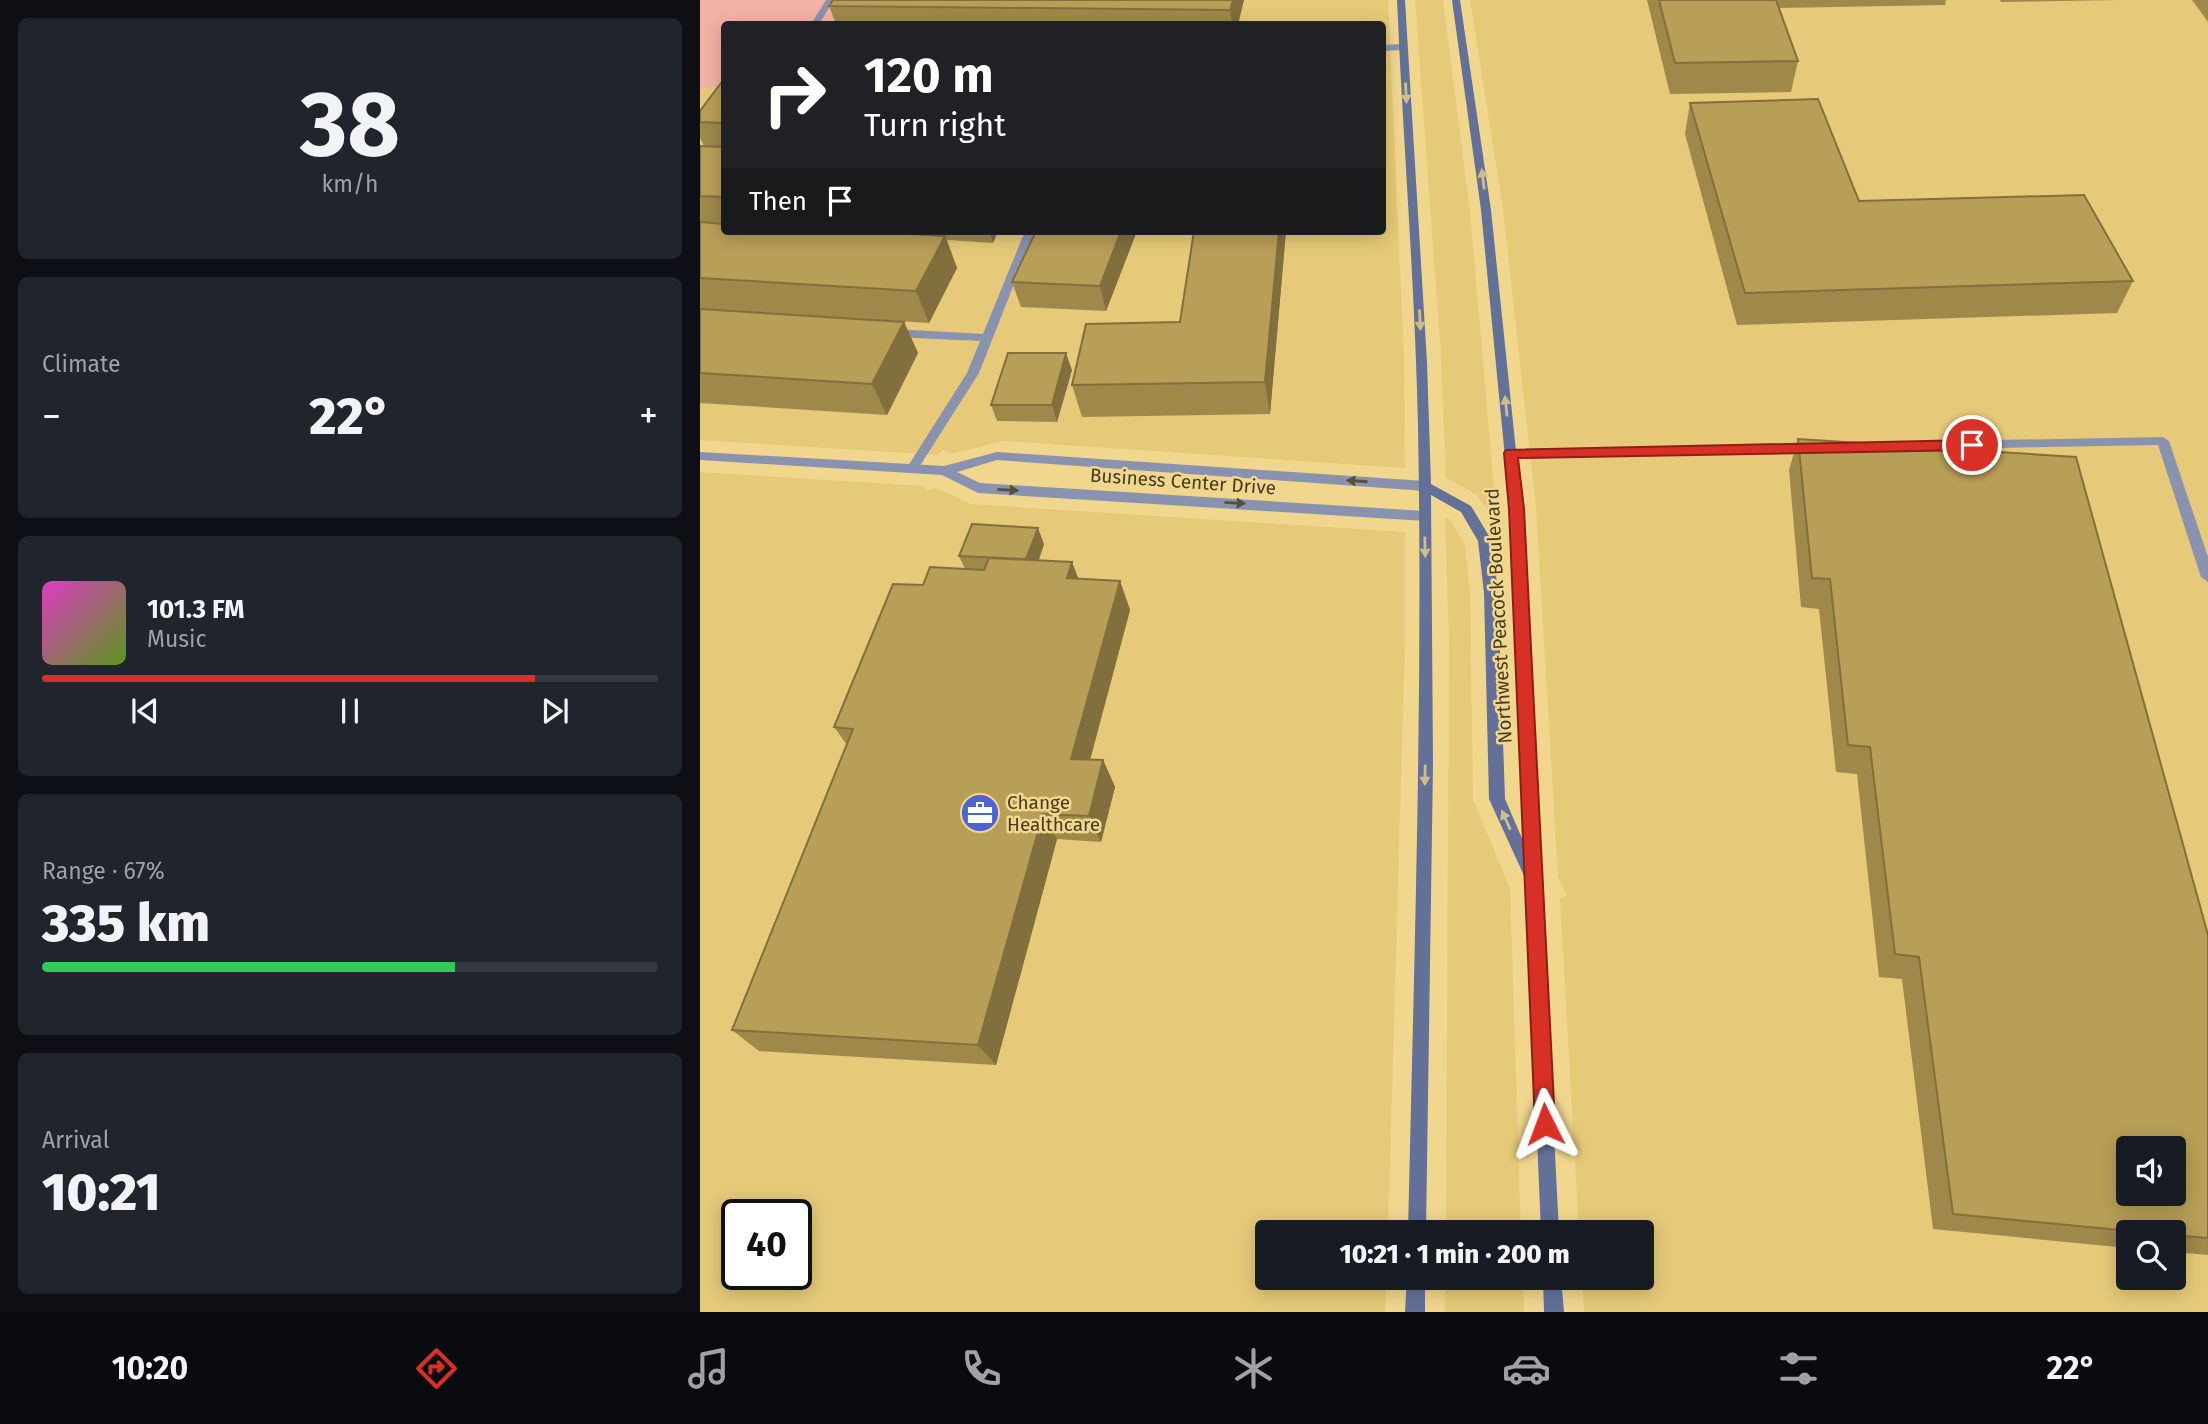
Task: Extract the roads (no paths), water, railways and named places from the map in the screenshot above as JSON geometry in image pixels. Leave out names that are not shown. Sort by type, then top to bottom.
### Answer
[{"type":"street","points":[[817,21],[830,0]]},
{"type":"street","points":[[1401,0],[1422,357],[1425,486],[1427,639],[1417,1220]]},
{"type":"street","name":"Northwest Peacock Boulevard","points":[[1456,0],[1486,210],[1517,509],[1549,1220]]},
{"type":"street","points":[[1386,48],[1404,47]]},
{"type":"street","points":[[912,469],[972,373],[1028,235]]},
{"type":"street","points":[[877,332],[986,338]]},
{"type":"street","points":[[1877,447],[2163,441],[2208,577]]},
{"type":"street","points":[[1511,453],[1822,447]]},
{"type":"street","name":"Business Center Drive","points":[[700,456],[944,471],[997,456],[1425,486]]},
{"type":"street","name":"Business Center Drive","points":[[944,471],[978,488],[1425,516]]},
{"type":"street","points":[[1425,486],[1465,509],[1485,541],[1491,593],[1497,799],[1534,882]]},
{"type":"street","points":[[1415,1312],[1416,1290]]},
{"type":"street","points":[[1552,1290],[1553,1312]]},
{"type":"place","name":"Change Healthcare","points":[[980,813]]}]
